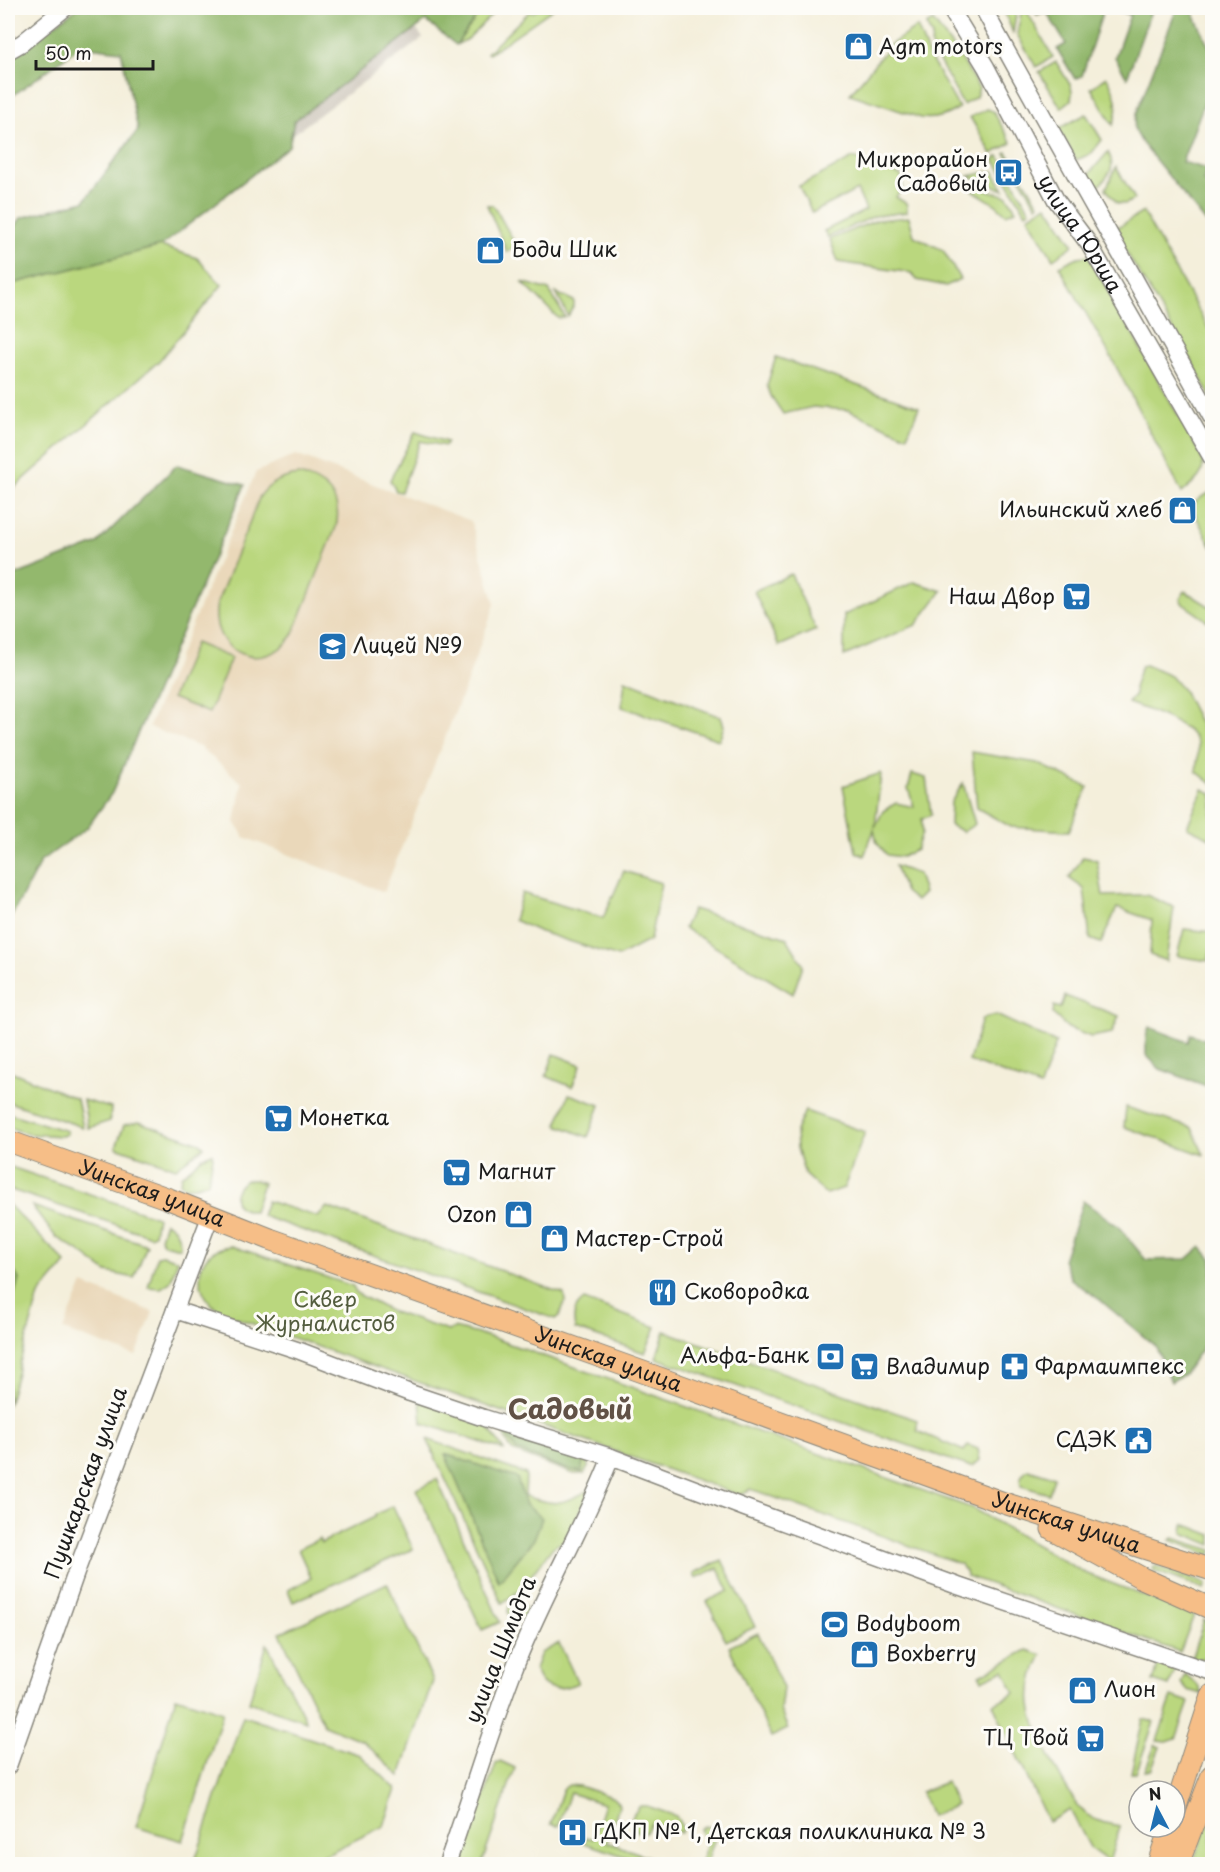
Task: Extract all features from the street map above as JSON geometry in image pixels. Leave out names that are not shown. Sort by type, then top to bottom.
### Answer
[{"type":"main road","name":"Уинская улица","points":[[8,1141],[170,1199],[210,1217],[1004,1503],[1212,1570]]},
{"type":"main road","points":[[1004,1503],[1142,1578],[1212,1609]]},
{"type":"main road","points":[[1185,1779],[1212,1695]]},
{"type":"main road","points":[[1178,1864],[1212,1775]]},
{"type":"main road","points":[[1158,1864],[1166,1839]]},
{"type":"street","points":[[8,51],[22,43],[65,8]]},
{"type":"street","name":"улица Юрша","points":[[950,8],[986,67],[1056,200],[1089,244],[1212,458]]},
{"type":"street","name":"улица Юрша","points":[[983,8],[1212,418]]},
{"type":"street","name":"Пушкарская улица","points":[[8,1766],[78,1567],[210,1217]]},
{"type":"street","points":[[175,1310],[300,1350],[410,1393],[611,1457],[958,1586],[1212,1672]]},
{"type":"street","name":"улица Шмидта","points":[[447,1864],[517,1662],[546,1593],[599,1488],[611,1457]]},
{"type":"shaded area","points":[[413,25],[423,38],[277,146],[267,134]]},
{"type":"shaded area","name":"Лицей №9","points":[[296,455],[471,521],[495,604],[465,687],[384,892],[244,837],[235,822],[242,783],[200,747],[149,727],[256,472]]},
{"type":"shaded area","points":[[83,1284],[153,1312],[136,1356],[63,1330]]},
{"type":"green space","points":[[78,8],[483,8],[456,45],[426,21],[294,121],[289,146],[161,246],[8,285],[8,237],[21,218],[84,201],[138,130],[121,51],[81,46],[8,99],[8,58]]},
{"type":"green space","points":[[483,8],[498,8],[468,39],[456,45]]},
{"type":"green space","points":[[539,8],[554,8],[489,54],[487,53],[529,12],[534,12]]},
{"type":"green space","points":[[1003,8],[1017,8],[1013,33]]},
{"type":"green space","points":[[1022,8],[1025,8],[1053,57],[1036,67],[1017,34]]},
{"type":"green space","points":[[1033,8],[1104,8],[1082,76],[1075,79],[1057,49],[1066,44],[1046,11],[1037,15]]},
{"type":"green space","points":[[1118,8],[1152,8],[1127,78],[1115,57],[1130,15],[1117,10]]},
{"type":"green space","points":[[1177,8],[1193,8],[1212,53],[1212,82],[1182,162],[1207,169],[1203,181],[1212,185],[1212,227],[1142,143],[1134,128],[1136,114]]},
{"type":"green space","points":[[933,21],[961,58],[979,88],[976,97],[963,105],[931,46],[932,36],[926,25]]},
{"type":"green space","points":[[917,27],[929,56],[959,108],[941,117],[921,118],[850,94],[890,45]]},
{"type":"green space","points":[[1056,62],[1071,86],[1072,93],[1071,100],[1061,108],[1039,72]]},
{"type":"green space","points":[[1107,77],[1116,101],[1113,125],[1091,88]]},
{"type":"green space","points":[[987,109],[993,111],[1012,143],[992,154],[970,117]]},
{"type":"green space","points":[[1086,114],[1102,140],[1091,154],[1076,160],[1058,129]]},
{"type":"green space","points":[[1007,152],[1039,204],[1037,206],[1005,153]]},
{"type":"green space","points":[[1108,152],[1111,158],[1111,169],[1095,191],[1090,184],[1089,174]]},
{"type":"green space","points":[[999,156],[1030,211],[1026,213],[994,159]]},
{"type":"green space","points":[[853,158],[901,175],[903,188],[896,197],[907,204],[907,212],[875,216],[828,237],[824,231],[866,210],[857,190],[812,213],[799,186]]},
{"type":"green space","points":[[1116,167],[1135,199],[1125,204],[1117,203],[1106,189]]},
{"type":"green space","points":[[993,171],[1004,190],[969,176]]},
{"type":"green space","points":[[967,184],[1007,196],[1016,210],[1006,214],[995,204],[969,188]]},
{"type":"green space","points":[[487,205],[495,208],[515,243],[514,247],[507,252]]},
{"type":"green space","points":[[1047,205],[1073,244],[1053,259],[1028,217]]},
{"type":"green space","points":[[1143,212],[1212,335],[1212,400],[1190,358],[1113,230]]},
{"type":"green space","points":[[909,217],[914,236],[943,250],[960,279],[946,286],[917,280],[912,273],[838,262],[830,239],[877,220]]},
{"type":"green space","points":[[161,246],[197,258],[222,285],[159,361],[8,493],[8,285]]},
{"type":"green space","points":[[1078,257],[1089,257],[1201,456],[1203,468],[1199,477],[1182,493],[1111,357],[1059,266]]},
{"type":"green space","points":[[522,282],[549,290],[565,317],[558,318]]},
{"type":"green space","points":[[556,293],[574,301],[574,306],[568,316]]},
{"type":"green space","points":[[776,357],[919,407],[907,436],[848,410],[813,407],[783,414],[771,396],[767,385]]},
{"type":"green space","points":[[415,432],[447,442],[445,446],[420,441],[401,492],[396,491],[390,480]]},
{"type":"green space","points":[[177,465],[245,485],[112,793],[87,828],[41,861],[8,923],[8,578],[96,544]]},
{"type":"green space","points":[[298,475],[316,481],[330,492],[337,507],[336,527],[293,635],[281,648],[267,655],[254,657],[240,654],[229,646],[221,635],[216,620],[217,603],[260,496],[277,481]]},
{"type":"green space","points":[[1212,492],[1212,548],[1191,506]]},
{"type":"green space","points":[[791,574],[816,630],[779,646],[754,591]]},
{"type":"green space","points":[[914,582],[942,591],[916,625],[844,656],[844,615]]},
{"type":"green space","points":[[1185,591],[1212,608],[1212,624],[1183,604],[1180,599]]},
{"type":"green space","points":[[195,643],[231,658],[209,713],[172,698]]},
{"type":"green space","points":[[1145,665],[1171,676],[1183,690],[1212,748],[1212,784],[1196,771],[1198,746],[1186,729],[1157,713],[1128,703],[1135,695],[1134,688],[1141,666]]},
{"type":"green space","points":[[625,680],[721,717],[724,726],[719,740],[622,707]]},
{"type":"green space","points":[[972,752],[1037,763],[1088,787],[1069,831],[1011,827],[977,808]]},
{"type":"green space","points":[[881,773],[875,827],[883,811],[896,803],[914,807],[908,788],[912,774],[926,778],[931,815],[922,819],[922,833],[916,850],[902,857],[887,855],[877,843],[874,830],[864,856],[856,852],[843,786]]},
{"type":"green space","points":[[963,783],[975,824],[963,832],[950,825],[951,802]]},
{"type":"green space","points":[[1203,789],[1212,794],[1212,839],[1187,827]]},
{"type":"green space","points":[[1083,857],[1097,860],[1103,896],[1146,895],[1174,907],[1166,961],[1150,955],[1152,920],[1117,908],[1101,943],[1090,939],[1084,889],[1069,878]]},
{"type":"green space","points":[[895,866],[918,874],[924,893],[916,901],[905,892]]},
{"type":"green space","points":[[624,871],[661,883],[650,940],[618,957],[538,931],[514,920],[522,893],[603,918]]},
{"type":"green space","points":[[693,909],[787,938],[803,965],[793,994],[684,928]]},
{"type":"green space","points":[[1184,929],[1212,932],[1212,947],[1208,961],[1177,956]]},
{"type":"green space","points":[[1065,996],[1119,1016],[1112,1033],[1091,1037],[1068,1028],[1053,1014],[1054,1006],[1061,1008]]},
{"type":"green space","points":[[996,1015],[1056,1043],[1040,1087],[969,1061],[982,1019]]},
{"type":"green space","points":[[1149,1027],[1188,1042],[1191,1034],[1212,1042],[1212,1088],[1160,1069],[1146,1055],[1146,1037]]},
{"type":"green space","points":[[554,1054],[581,1065],[572,1087],[546,1076]]},
{"type":"green space","points":[[8,1070],[77,1099],[83,1127],[8,1102]]},
{"type":"green space","points":[[569,1094],[600,1105],[588,1137],[557,1125]]},
{"type":"green space","points":[[83,1100],[111,1108],[110,1121],[88,1128]]},
{"type":"green space","points":[[1126,1107],[1192,1128],[1204,1155],[1124,1127]]},
{"type":"green space","points":[[805,1111],[865,1132],[844,1188],[826,1194],[805,1175],[797,1148],[796,1131]]},
{"type":"green space","points":[[8,1113],[67,1131],[67,1134],[62,1136],[28,1134],[8,1127]]},
{"type":"green space","points":[[139,1122],[200,1143],[204,1147],[176,1168],[116,1147],[124,1125]]},
{"type":"green space","points":[[212,1153],[208,1182],[191,1186],[180,1184],[181,1176],[203,1157]]},
{"type":"green space","points":[[8,1166],[157,1217],[154,1234],[150,1236],[8,1189]]},
{"type":"green space","points":[[247,1180],[263,1183],[254,1212],[238,1206],[235,1198],[238,1187]]},
{"type":"green space","points":[[267,1201],[318,1217],[327,1207],[564,1294],[565,1302],[559,1317],[555,1319],[262,1216]]},
{"type":"green space","points":[[1083,1201],[1118,1226],[1146,1260],[1187,1259],[1201,1247],[1212,1259],[1212,1334],[1184,1374],[1171,1382],[1156,1347],[1071,1279],[1063,1260]]},
{"type":"green space","points":[[8,1204],[66,1263],[39,1295],[8,1405]]},
{"type":"green space","points":[[32,1206],[147,1245],[134,1278],[107,1272],[55,1236]]},
{"type":"green space","points":[[165,1222],[177,1233],[180,1248],[164,1244],[160,1238]]},
{"type":"green space","name":"Сквер Журналистов","points":[[232,1246],[353,1286],[356,1293],[390,1311],[448,1331],[454,1328],[490,1337],[972,1508],[1085,1573],[1194,1615],[1180,1652],[967,1576],[961,1564],[751,1489],[739,1495],[225,1314],[214,1307],[206,1297],[201,1286],[200,1275],[202,1265],[208,1256],[218,1249]]},
{"type":"green space","points":[[163,1255],[178,1260],[170,1282],[161,1288],[148,1287],[157,1256]]},
{"type":"green space","points":[[8,1261],[19,1279],[8,1315]]},
{"type":"green space","points":[[584,1300],[656,1327],[645,1353],[575,1329],[575,1313]]},
{"type":"green space","points":[[665,1331],[917,1420],[917,1431],[964,1451],[968,1445],[978,1449],[980,1460],[973,1466],[968,1466],[656,1358]]},
{"type":"green space","points":[[420,1400],[485,1423],[504,1450],[422,1423]]},
{"type":"green space","points":[[500,1428],[586,1457],[588,1467],[584,1474],[574,1474],[512,1451]]},
{"type":"green space","points":[[504,1431],[583,1460],[582,1472],[566,1469],[516,1450]]},
{"type":"green space","points":[[427,1439],[526,1474],[525,1496],[552,1503],[565,1501],[590,1490],[566,1540],[553,1547],[520,1590],[502,1603]]},
{"type":"green space","points":[[445,1454],[517,1478],[526,1505],[542,1518],[534,1539],[499,1582]]},
{"type":"green space","points":[[1028,1469],[1054,1477],[1049,1494],[1021,1486],[1021,1476]]},
{"type":"green space","points":[[437,1479],[500,1622],[482,1630],[416,1489]]},
{"type":"green space","points":[[393,1506],[413,1549],[293,1602],[288,1590],[311,1578],[298,1549],[319,1539],[321,1543]]},
{"type":"green space","points":[[1184,1524],[1212,1535],[1212,1545],[1183,1533]]},
{"type":"green space","points":[[1173,1538],[1212,1550],[1212,1553],[1210,1555],[1170,1540]]},
{"type":"green space","points":[[722,1560],[755,1627],[726,1641],[707,1601],[729,1591],[718,1568],[696,1578],[694,1573]]},
{"type":"green space","points":[[1156,1566],[1206,1584],[1204,1589],[1154,1571],[1153,1567]]},
{"type":"green space","points":[[387,1583],[433,1681],[400,1776],[363,1741],[324,1725],[280,1633]]},
{"type":"green space","points":[[513,1602],[521,1602],[526,1607],[524,1618],[513,1620],[508,1615],[508,1607]]},
{"type":"green space","points":[[1204,1620],[1212,1625],[1212,1655],[1201,1659],[1191,1659]]},
{"type":"green space","points":[[758,1633],[783,1688],[780,1710],[788,1729],[771,1737],[729,1647]]},
{"type":"green space","points":[[559,1643],[578,1683],[564,1688],[552,1688],[542,1682],[535,1669],[541,1653]]},
{"type":"green space","points":[[267,1644],[306,1721],[249,1702]]},
{"type":"green space","points":[[1027,1650],[1042,1655],[1033,1679],[1031,1704],[1038,1730],[1061,1779],[1086,1814],[1098,1821],[1120,1826],[1109,1862],[1091,1849],[1070,1810],[1048,1822],[993,1704],[1015,1693],[1004,1670],[982,1680],[980,1675]]},
{"type":"green space","points":[[1159,1663],[1175,1669],[1169,1686],[1153,1681]]},
{"type":"green space","points":[[1185,1674],[1197,1684],[1202,1694],[1187,1690],[1181,1683]]},
{"type":"green space","points":[[1172,1696],[1189,1702],[1176,1739],[1167,1742],[1157,1741]]},
{"type":"green space","points":[[176,1697],[223,1712],[183,1841],[136,1827]]},
{"type":"green space","points":[[243,1716],[360,1755],[396,1789],[384,1826],[306,1864],[194,1864]]},
{"type":"green space","points":[[1143,1719],[1154,1722],[1136,1773],[1131,1773]]},
{"type":"green space","points":[[1155,1745],[1160,1747],[1151,1770],[1145,1771]]},
{"type":"green space","points":[[500,1761],[515,1768],[482,1863],[486,1864],[460,1864],[496,1764]]},
{"type":"green space","points":[[946,1782],[956,1805],[931,1816],[921,1792]]},
{"type":"green space","points":[[569,1785],[579,1786],[614,1798],[618,1802],[619,1806],[607,1842],[663,1864],[648,1864],[584,1843],[586,1837],[593,1839],[604,1804],[570,1793],[558,1826],[551,1824],[563,1789]]},
{"type":"green space","points":[[640,1806],[647,1806],[676,1816],[682,1827],[681,1833],[651,1823],[646,1832],[637,1832],[631,1821]]},
{"type":"green space","points":[[1212,1813],[1212,1864],[1192,1864]]},
{"type":"green space","points":[[706,1826],[716,1830],[717,1833],[706,1864],[700,1864],[709,1839],[702,1836],[700,1829]]},
{"type":"place","name":"Agm motors","points":[[858,47]]},
{"type":"place","name":"Микрорайон Садовый","points":[[1009,172]]},
{"type":"place","name":"Боди Шик","points":[[491,250]]},
{"type":"place","name":"Ильинский хлеб","points":[[1183,510]]},
{"type":"place","name":"Наш Двор","points":[[1076,597]]},
{"type":"place","name":"Лицей №9","points":[[332,646]]},
{"type":"place","name":"Монетка","points":[[278,1118]]},
{"type":"place","name":"Магнит","points":[[457,1172]]},
{"type":"place","name":"Ozon","points":[[518,1215]]},
{"type":"place","name":"Мастер-Строй","points":[[554,1239]]},
{"type":"place","name":"Сковородка","points":[[663,1292]]},
{"type":"place","name":"Альфа-Банк","points":[[830,1356]]},
{"type":"place","name":"Владимир","points":[[865,1367]]},
{"type":"place","name":"Фармаимпекс","points":[[1014,1367]]},
{"type":"place","name":"СДЭК","points":[[1138,1440]]},
{"type":"place","name":"Bodyboom","points":[[835,1624]]},
{"type":"place","name":"Boxberry","points":[[865,1654]]},
{"type":"place","name":"Лион","points":[[1083,1690]]},
{"type":"place","name":"ТЦ Твой","points":[[1090,1738]]},
{"type":"place","name":"ГДКП № 1, Детская поликлиника № 3","points":[[572,1832]]},
{"type":"district","name":"Садовый","points":[[570,1410]]}]
